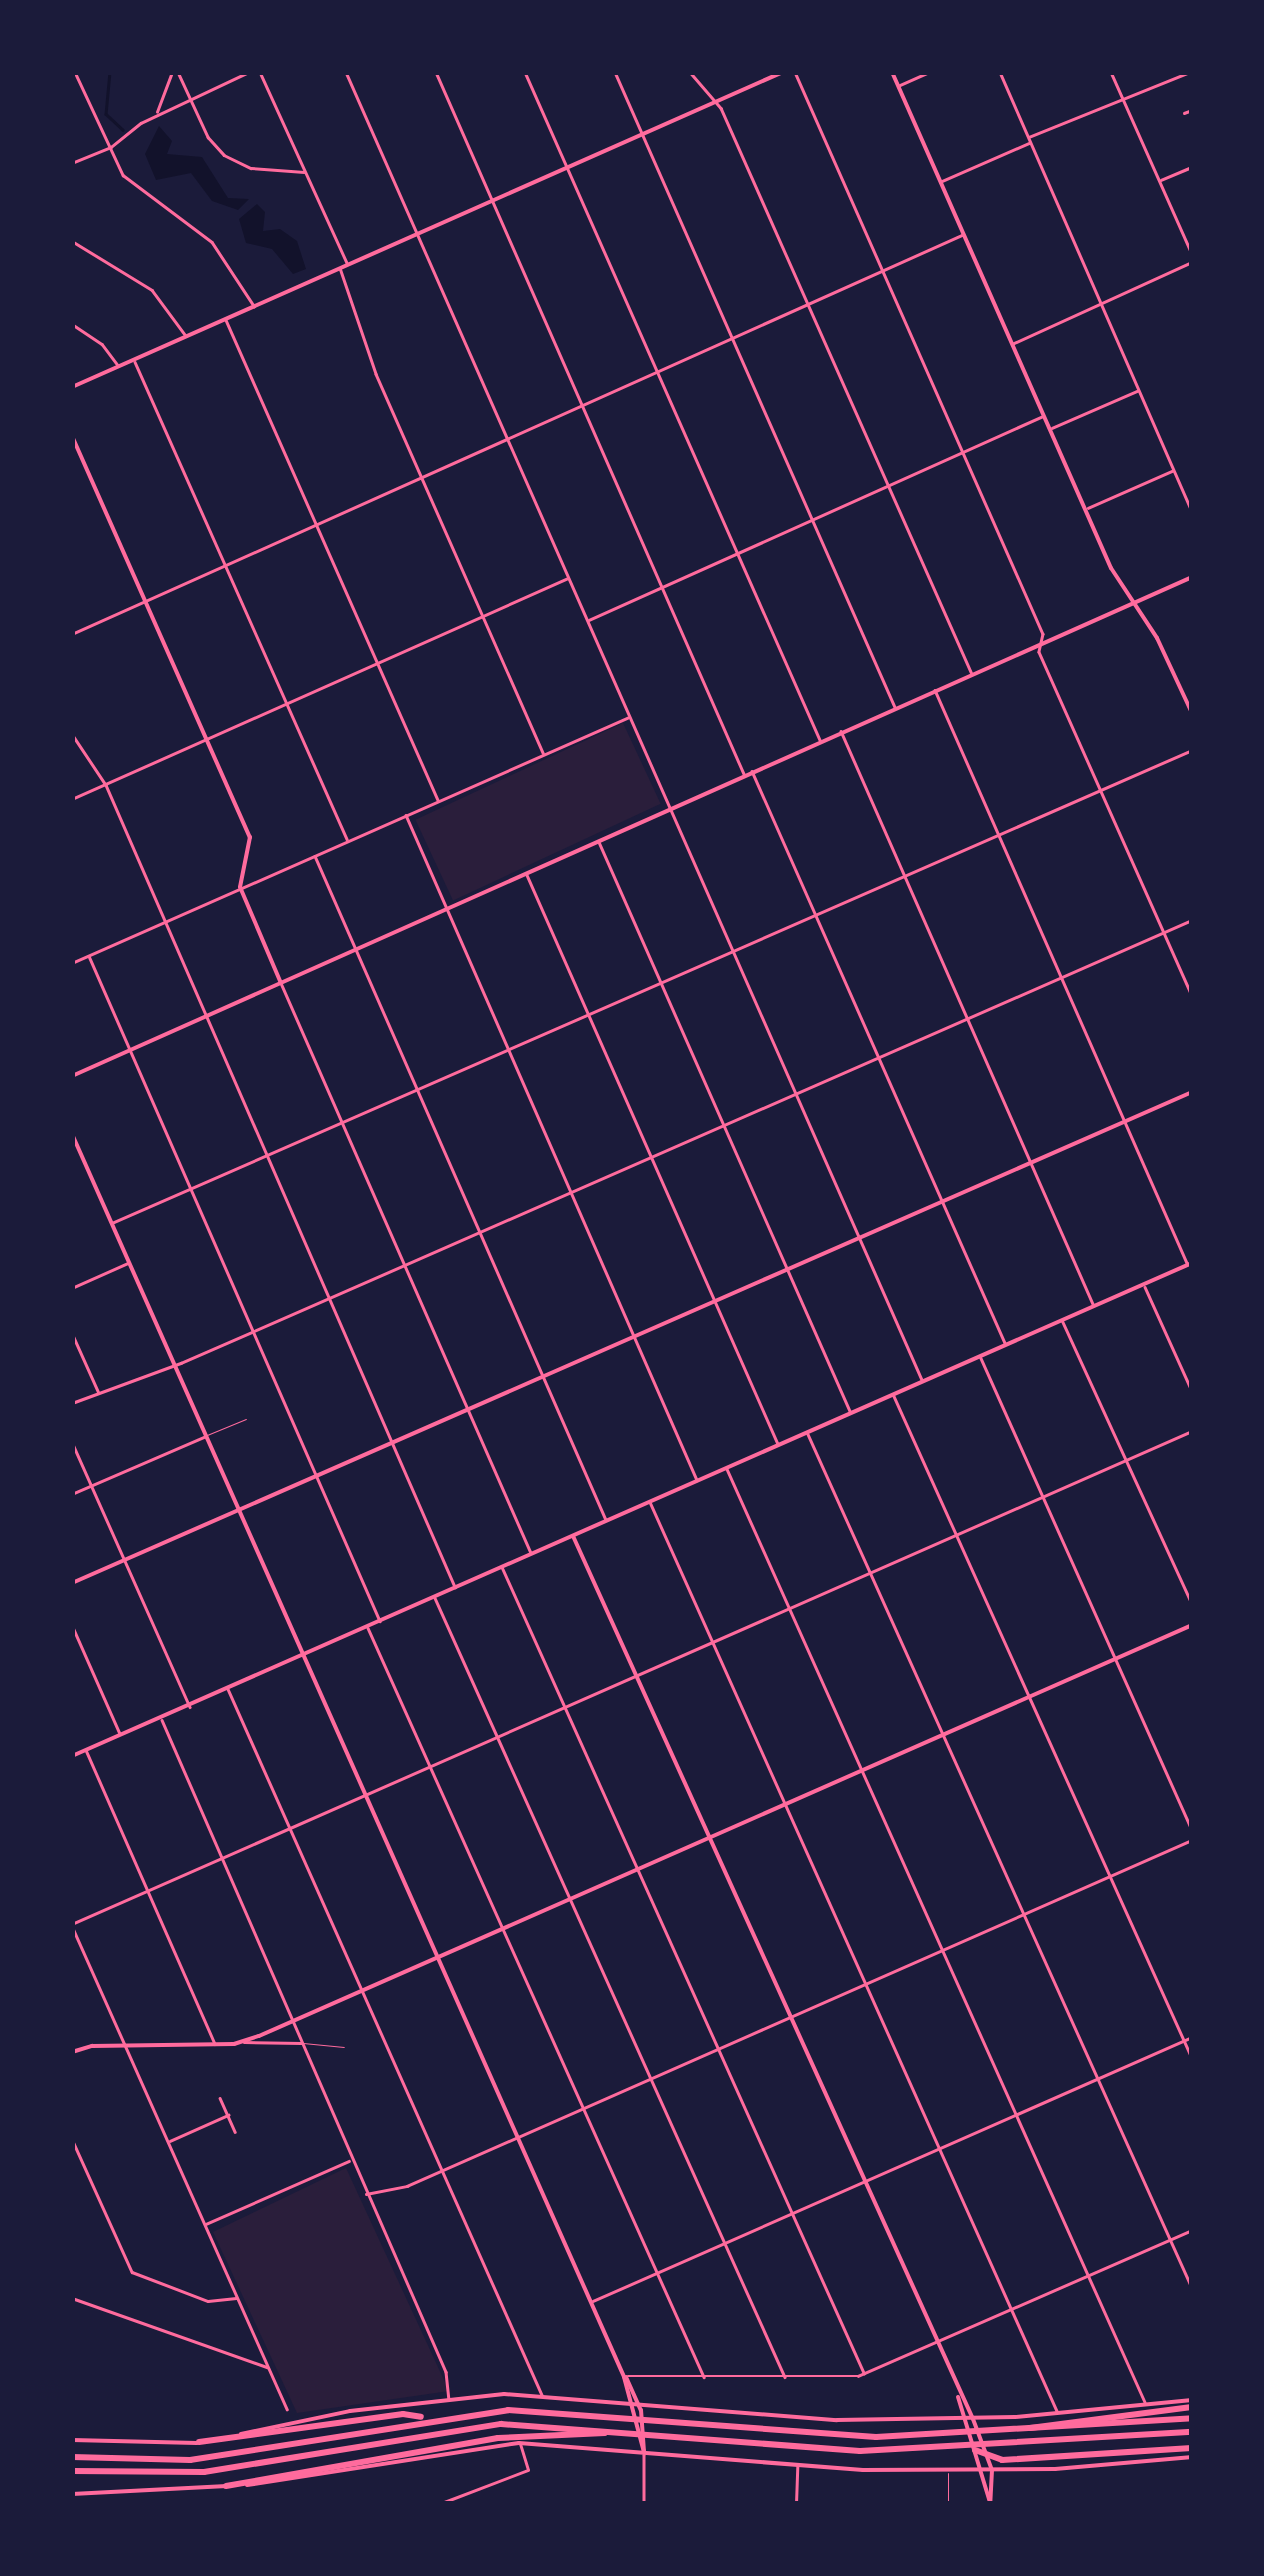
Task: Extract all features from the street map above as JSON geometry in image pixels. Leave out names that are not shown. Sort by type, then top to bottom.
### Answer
[{"type":"highway","points":[[1026,2430],[1040,2423],[1192,2404]]},
{"type":"highway","points":[[72,2457],[190,2460],[427,2418],[545,2410],[800,2435],[1026,2430],[1192,2418]]},
{"type":"highway","points":[[199,2442],[403,2414],[427,2418]]},
{"type":"highway","points":[[72,2471],[214,2471],[482,2425],[615,2431],[803,2449],[972,2449],[1192,2432]]},
{"type":"highway","points":[[226,2486],[498,2438],[615,2431]]},
{"type":"highway","points":[[972,2449],[1002,2460],[1192,2448]]},
{"type":"street","points":[[75,72],[108,149],[137,189],[212,242],[255,307]]},
{"type":"street","points":[[154,116],[175,72]]},
{"type":"street","points":[[175,72],[208,137],[231,159],[251,168],[305,172]]},
{"type":"street","points":[[72,164],[108,149],[154,116],[249,72]]},
{"type":"street","points":[[260,72],[347,265]]},
{"type":"street","points":[[346,72],[922,1381]]},
{"type":"street","points":[[436,72],[744,774]]},
{"type":"street","points":[[526,72],[820,740]]},
{"type":"street","points":[[616,72],[895,707]]},
{"type":"street","points":[[690,72],[717,101],[972,673]]},
{"type":"street","points":[[72,388],[783,72]]},
{"type":"street","points":[[795,72],[1043,634],[1041,643],[1100,790],[1192,995]]},
{"type":"street","points":[[892,72],[1084,510],[1131,603],[1157,638],[1192,713]]},
{"type":"street","points":[[898,86],[929,72]]},
{"type":"street","points":[[1112,72],[1192,254]]},
{"type":"street","points":[[940,182],[1190,72]]},
{"type":"street","points":[[1002,73],[1192,512]]},
{"type":"street","points":[[1184,114],[1192,110]]},
{"type":"street","points":[[1159,181],[1192,167]]},
{"type":"street","points":[[72,634],[963,234]]},
{"type":"street","points":[[72,241],[152,290],[187,337]]},
{"type":"street","points":[[1012,344],[1192,262]]},
{"type":"street","points":[[340,268],[422,478],[544,754]]},
{"type":"street","points":[[226,320],[439,801]]},
{"type":"street","points":[[72,324],[102,344],[118,366]]},
{"type":"street","points":[[134,360],[347,841]]},
{"type":"street","points":[[1049,429],[1138,390]]},
{"type":"street","points":[[586,621],[1043,416]]},
{"type":"street","points":[[72,436],[250,837],[240,887],[532,1554]]},
{"type":"street","points":[[1084,510],[1173,470]]},
{"type":"street","points":[[72,1076],[1192,577]]},
{"type":"street","points":[[72,799],[567,579]]},
{"type":"street","points":[[72,1756],[1190,1264],[935,690]]},
{"type":"street","points":[[72,963],[628,717]]},
{"type":"street","points":[[841,731],[1094,1306]]},
{"type":"street","points":[[72,734],[106,785],[455,1588]]},
{"type":"street","points":[[112,1224],[1192,750]]},
{"type":"street","points":[[752,770],[1005,1344]]},
{"type":"street","points":[[406,815],[698,1481]]},
{"type":"street","points":[[598,840],[851,1413]]},
{"type":"street","points":[[314,856],[607,1521]]},
{"type":"street","points":[[526,874],[778,1445]]},
{"type":"street","points":[[72,1404],[253,1330],[1192,920]]},
{"type":"street","points":[[89,956],[380,1622]]},
{"type":"street","points":[[72,1584],[1192,1092]]},
{"type":"street","points":[[72,1134],[516,2137],[640,2407],[644,2504]]},
{"type":"street","points":[[72,1288],[129,1262]]},
{"type":"street","points":[[1143,1283],[1192,1390]]},
{"type":"street","points":[[1062,1320],[1192,1604]]},
{"type":"street","points":[[72,1333],[99,1392]]},
{"type":"street","points":[[979,1356],[1192,1830]]},
{"type":"street","points":[[893,1394],[1192,2058]]},
{"type":"street","points":[[288,2409],[72,1925],[1192,1431]]},
{"type":"street","points":[[807,1432],[1192,2288]]},
{"type":"street","points":[[72,1494],[205,1436]]},
{"type":"street","points":[[72,1442],[190,1707]]},
{"type":"street","points":[[727,1468],[1145,2404]]},
{"type":"street","points":[[650,1502],[1057,2412]]},
{"type":"street","points":[[573,1536],[956,2389],[974,2421],[992,2470],[990,2503]]},
{"type":"street","points":[[502,1567],[864,2373]]},
{"type":"street","points":[[435,1598],[785,2377]]},
{"type":"street","points":[[72,1624],[121,1735]]},
{"type":"street","points":[[243,2042],[1192,1625]]},
{"type":"street","points":[[368,1628],[704,2376]]},
{"type":"street","points":[[228,1690],[542,2395]]},
{"type":"street","points":[[161,1718],[446,2372],[449,2400]]},
{"type":"street","points":[[86,1750],[216,2046]]},
{"type":"street","points":[[366,2194],[444,2170],[1192,1840]]},
{"type":"street","points":[[591,2302],[1192,2038]]},
{"type":"street","points":[[72,2052],[126,2046],[302,2044]]},
{"type":"street","points":[[220,2098],[236,2132]]},
{"type":"street","points":[[168,2142],[228,2115]]},
{"type":"street","points":[[72,2139],[132,2272],[208,2301],[238,2297]]},
{"type":"street","points":[[205,2224],[351,2160]]},
{"type":"street","points":[[624,2377],[864,2373],[1192,2230]]},
{"type":"street","points":[[72,2298],[269,2367]]},
{"type":"street","points":[[624,2377],[643,2444]]},
{"type":"street","points":[[956,2389],[990,2503]]},
{"type":"street","points":[[72,2440],[147,2447],[199,2442],[350,2411],[542,2395],[632,2402],[640,2407],[822,2420],[964,2422],[1145,2404],[1192,2404]]},
{"type":"street","points":[[439,2504],[528,2470],[526,2454],[519,2443]]},
{"type":"street","points":[[74,2494],[226,2486],[519,2443],[796,2467],[992,2470],[1192,2457]]},
{"type":"street","points":[[526,2454],[532,2443]]},
{"type":"street","points":[[796,2467],[796,2504]]},
{"type":"lane","points":[[205,1436],[246,1420]]},
{"type":"lane","points":[[302,2044],[344,2047]]},
{"type":"lane","points":[[948,2470],[948,2504]]},
{"type":"shaded area","points":[[159,126],[172,141],[167,154],[202,157],[228,198],[249,199],[238,210],[212,201],[191,173],[156,180],[145,154]]},
{"type":"shaded area","points":[[257,204],[265,212],[263,231],[280,229],[297,241],[306,269],[293,274],[272,249],[246,243],[239,219]]},
{"type":"shaded area","points":[[623,723],[661,804],[453,900],[415,820]]},
{"type":"shaded area","points":[[346,2168],[449,2391],[297,2413],[213,2232]]},
{"type":"waterway","points":[[110,72],[106,114],[123,130]]}]
